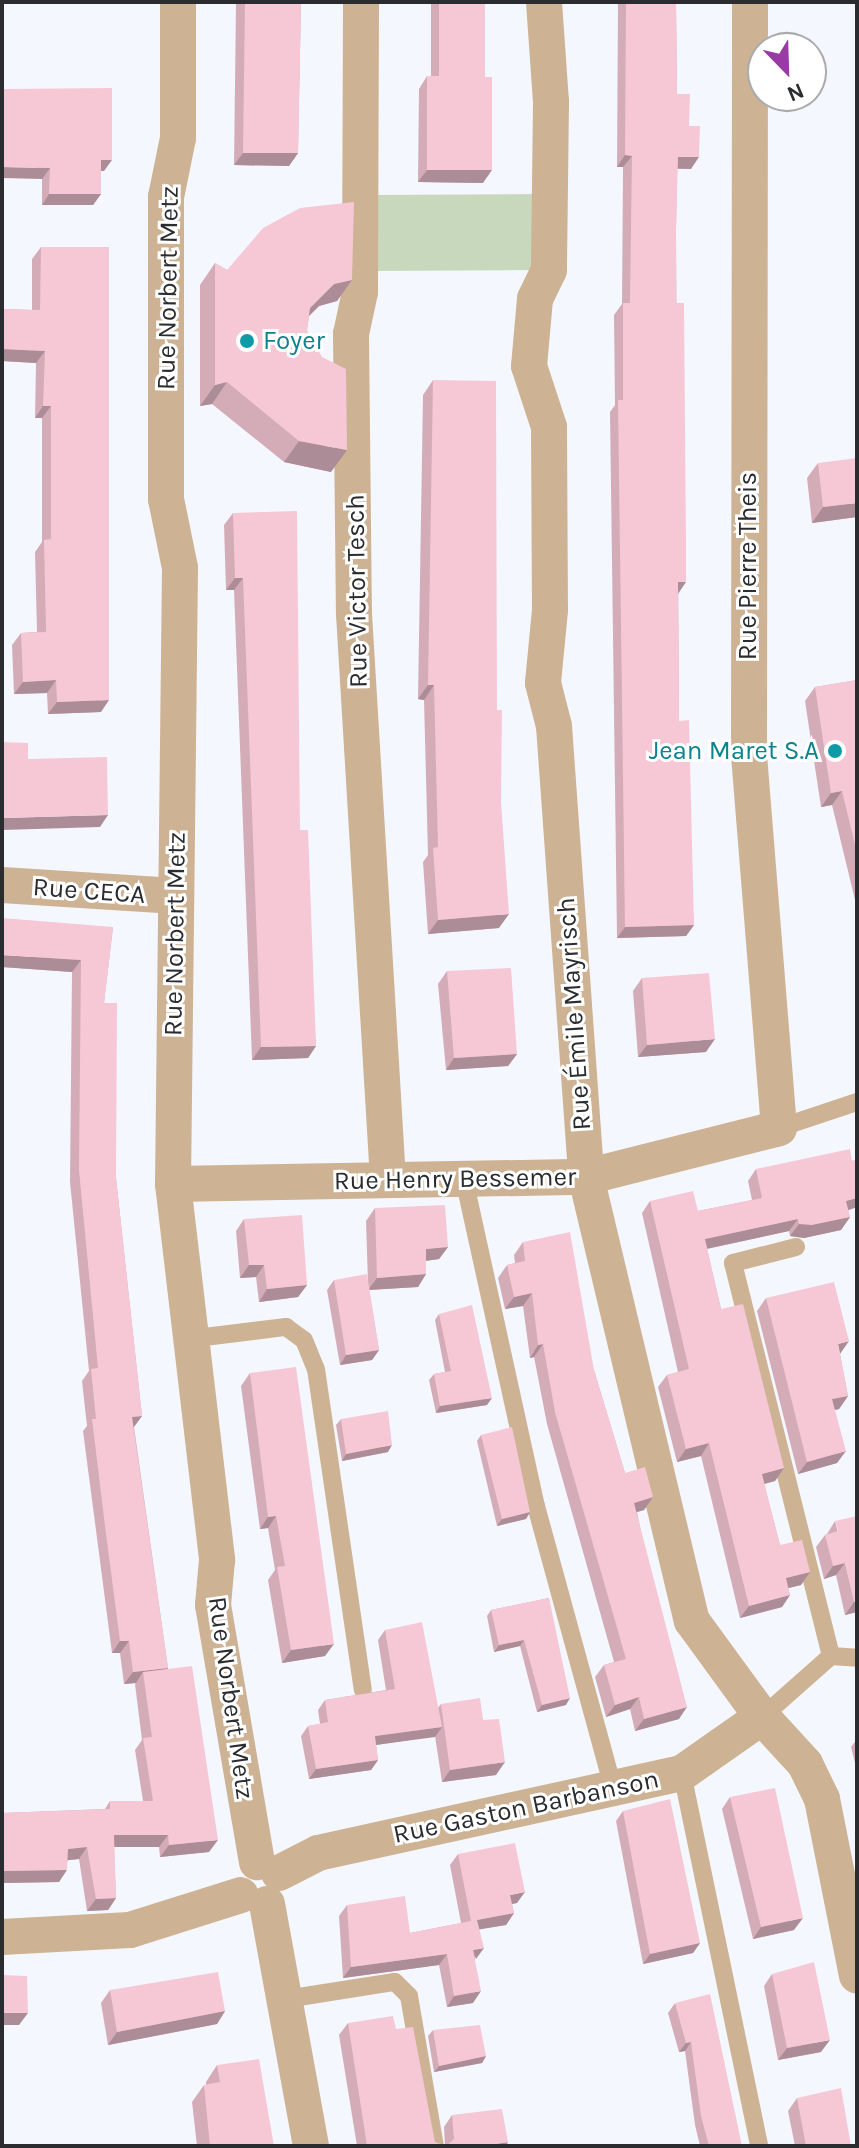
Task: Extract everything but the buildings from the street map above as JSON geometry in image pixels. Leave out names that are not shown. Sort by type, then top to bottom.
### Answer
[{"type":"street","name":"Rue Norbert Metz","points":[[178,2],[178,138],[166,197],[166,499],[180,568],[173,1184],[188,1339],[217,1560],[213,1605],[311,2146]]},
{"type":"street","name":"Rue Victor Tesch","points":[[361,2],[360,292],[351,334],[354,614],[388,1180]]},
{"type":"street","name":"Rue Émile Mayrisch","points":[[544,2],[543,50],[551,102],[549,270],[535,299],[529,366],[549,427],[550,610],[543,683],[554,726],[586,1177],[692,1621],[762,1717],[805,1764],[822,1799],[857,1976]]},
{"type":"street","name":"Rue Pierre Theis","points":[[750,2],[749,753],[779,1128]]},
{"type":"street","name":"Rue CECA","points":[[2,885],[176,896]]},
{"type":"street","name":"Rue Henry Bessemer","points":[[173,1184],[586,1177],[779,1128]]},
{"type":"street","name":"Rue Gaston Barbanson","points":[[2,1937],[130,1930],[261,1883],[318,1853],[682,1773],[762,1717]]},
{"type":"lane","points":[[779,1128],[857,1102]]},
{"type":"lane","points":[[464,1179],[536,1506],[613,1787]]},
{"type":"lane","points":[[796,1247],[733,1263],[831,1656]]},
{"type":"lane","points":[[188,1339],[286,1327],[304,1340],[316,1369],[363,1690]]},
{"type":"lane","points":[[762,1717],[831,1656],[857,1658]]},
{"type":"lane","points":[[682,1773],[759,2146]]},
{"type":"lane","points":[[286,1999],[395,1982],[409,1996],[435,2146]]},
{"type":"green space","points":[[539,194],[540,270],[367,271],[367,195]]},
{"type":"place","name":"Foyer","points":[[247,341]]},
{"type":"place","name":"Jean Maret S.A","points":[[835,751]]}]
